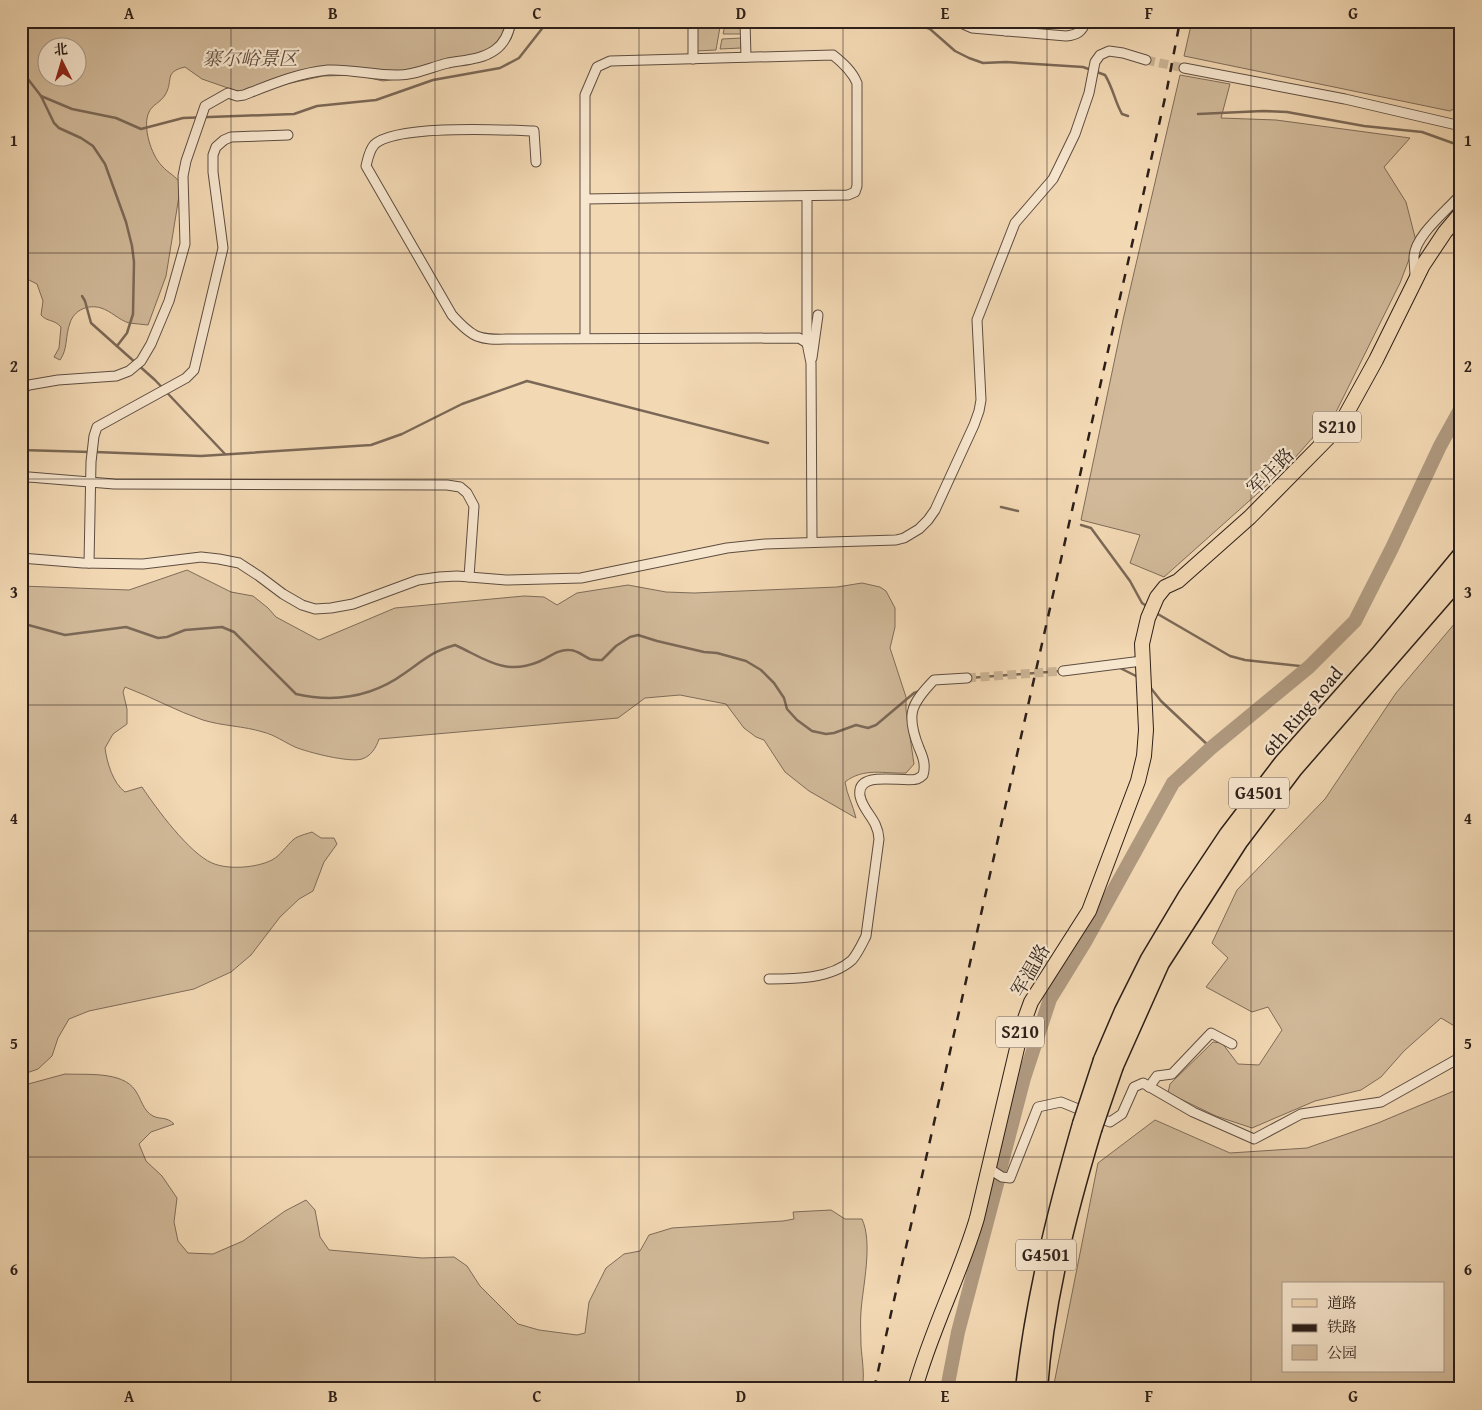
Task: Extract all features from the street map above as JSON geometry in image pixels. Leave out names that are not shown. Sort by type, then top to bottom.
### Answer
[{"type":"highway","name":"6th Ring Road","points":[[1109,1063],[1123,1012],[1150,959],[1186,897],[1228,834],[1283,762],[1379,654],[1461,556]]},
{"type":"highway","name":"6th Ring Road","points":[[1109,1063],[1161,963],[1239,842],[1294,769],[1461,577]]},
{"type":"highway","name":"G4501","points":[[1024,1389],[1045,1259],[1061,1192],[1087,1127],[1109,1063]]},
{"type":"highway","name":"G4501","points":[[1038,1389],[1046,1319],[1087,1127]]},
{"type":"main road","name":"军庄路","points":[[1142,661],[1142,644],[1148,618],[1157,597],[1165,587],[1178,581],[1250,517],[1328,438],[1344,418],[1423,265],[1445,232],[1461,213]]},
{"type":"main road","name":"军温路","points":[[915,1389],[951,1286],[968,1248],[977,1218],[1022,1027],[1031,1002],[1089,911],[1138,781],[1144,756],[1146,730],[1142,661]]},
{"type":"street","points":[[21,389],[29,385],[58,380],[116,376],[129,371],[137,364],[152,344],[169,301],[185,244],[183,176],[204,106],[228,94],[244,95],[297,75],[341,70],[405,75],[480,57],[495,50],[502,43],[512,21]]},
{"type":"street","points":[[693,21],[693,59]]},
{"type":"street","points":[[745,21],[746,58]]},
{"type":"street","points":[[956,21],[972,28],[1066,36],[1077,35],[1084,27],[1086,21]]},
{"type":"street","points":[[1003,21],[1006,31]]},
{"type":"street","points":[[21,558],[89,563],[143,564],[201,557],[219,559],[239,563],[283,594],[302,605],[315,609],[353,604],[418,580],[439,577],[506,580],[581,578],[727,548],[765,544],[896,540],[904,538],[919,529],[935,510],[979,411],[981,400],[977,320],[1015,224],[1056,173],[1075,134],[1100,54],[1109,52],[1123,53],[1146,60]]},
{"type":"street","points":[[585,199],[848,195],[855,192],[857,186],[857,83],[854,75],[843,62],[833,55],[610,61],[597,67],[585,95],[585,199],[585,338]]},
{"type":"street","points":[[1184,68],[1345,99],[1461,126]]},
{"type":"street","points":[[536,162],[534,131],[467,129],[422,131],[386,139],[376,143],[370,151],[366,166],[452,315],[470,334],[482,338],[799,338],[807,343]]},
{"type":"street","points":[[89,563],[91,462],[97,427],[186,378],[194,370],[223,248],[212,172],[213,155],[216,147],[231,137],[288,135]]},
{"type":"street","points":[[1415,280],[1414,256],[1417,245],[1426,231],[1461,194]]},
{"type":"street","points":[[807,196],[807,343],[811,363]]},
{"type":"street","points":[[812,542],[811,363],[818,315]]},
{"type":"street","points":[[21,478],[29,477],[114,484],[447,485],[460,487],[467,493],[474,506],[469,577]]},
{"type":"street","points":[[1063,671],[1142,661]]},
{"type":"street","points":[[769,979],[803,979],[839,968],[852,959],[860,948],[866,936],[879,839],[876,824],[860,797],[860,789],[865,783],[872,780],[916,780],[923,775],[924,761],[914,736],[911,720],[913,706],[919,696],[934,680],[967,678]]},
{"type":"street","points":[[1149,1087],[1157,1076],[1172,1074],[1212,1033],[1232,1044]]},
{"type":"street","points":[[988,1168],[1002,1178],[1010,1178],[1038,1107],[1061,1102],[1110,1122],[1122,1114],[1134,1087],[1143,1083],[1193,1112],[1254,1139],[1301,1114],[1381,1102],[1461,1057]]},
{"type":"green space","name":"寨尔峪景区","points":[[21,21],[517,21],[511,39],[497,51],[408,77],[383,81],[357,75],[323,76],[286,84],[251,96],[202,79],[185,67],[178,69],[171,74],[168,90],[150,110],[147,118],[147,132],[154,155],[162,166],[181,184],[166,276],[148,325],[129,323],[101,308],[91,307],[82,309],[72,318],[68,328],[63,356],[60,360],[54,357],[59,348],[61,327],[41,315],[43,301],[37,284],[21,276]]},
{"type":"green space","points":[[696,21],[721,21],[716,50],[696,51]]},
{"type":"green space","points":[[1192,21],[1461,21],[1461,105],[1450,111],[1184,56]]},
{"type":"green space","points":[[741,23],[741,34],[723,34],[725,25]]},
{"type":"green space","points":[[741,38],[741,48],[720,49],[722,39]]},
{"type":"green space","points":[[1180,75],[1230,84],[1221,118],[1276,120],[1410,138],[1384,167],[1406,202],[1416,241],[1400,283],[1337,410],[1285,469],[1164,577],[1130,563],[1140,535],[1081,520],[1123,320]]},
{"type":"green space","points":[[187,570],[231,592],[253,596],[276,617],[319,640],[395,608],[524,596],[544,597],[557,605],[577,593],[628,585],[666,592],[694,593],[837,587],[862,583],[880,587],[886,591],[895,608],[895,627],[890,648],[906,697],[906,710],[914,764],[906,773],[875,772],[860,774],[845,782],[856,818],[809,791],[785,772],[764,740],[756,737],[744,728],[726,704],[680,695],[645,698],[618,718],[379,739],[371,754],[362,759],[348,760],[295,747],[263,732],[203,720],[125,687],[123,692],[127,709],[127,724],[113,734],[105,748],[111,772],[125,792],[142,787],[183,840],[203,858],[226,867],[258,865],[275,858],[296,838],[312,832],[321,838],[334,838],[337,844],[324,862],[313,891],[299,899],[280,917],[251,955],[231,972],[194,989],[89,1011],[69,1019],[58,1038],[52,1056],[38,1069],[21,1075],[21,586],[129,590]]},
{"type":"green space","points":[[1461,616],[1461,1030],[1441,1018],[1404,1051],[1381,1077],[1361,1090],[1315,1101],[1252,1128],[1216,1116],[1168,1093],[1170,1084],[1213,1042],[1222,1043],[1238,1064],[1259,1065],[1282,1030],[1268,1007],[1252,1012],[1206,987],[1228,958],[1212,943],[1237,890],[1325,799],[1396,693]]},
{"type":"green space","points":[[65,1074],[103,1075],[122,1080],[135,1090],[144,1108],[150,1114],[174,1124],[151,1132],[139,1144],[146,1161],[162,1176],[177,1198],[174,1222],[178,1241],[188,1253],[213,1254],[243,1241],[285,1211],[306,1200],[315,1210],[320,1237],[329,1250],[422,1258],[454,1257],[467,1266],[480,1286],[518,1324],[539,1330],[577,1335],[585,1333],[589,1302],[606,1268],[624,1254],[640,1251],[649,1235],[672,1228],[783,1221],[794,1219],[793,1212],[831,1210],[845,1219],[862,1219],[867,1240],[867,1252],[861,1315],[862,1389],[21,1389],[21,1086]]},
{"type":"green space","points":[[1461,1088],[1461,1389],[1053,1389],[1098,1163],[1155,1120],[1230,1153],[1307,1148],[1378,1123]]},
{"type":"waterway","points":[[21,70],[41,96],[72,109],[116,118],[141,129],[183,118],[294,114],[317,106],[376,100],[433,80],[500,68],[519,58],[548,21]]},
{"type":"waterway","points":[[892,21],[915,23],[930,29],[955,51],[983,63],[1006,62],[1083,67],[1105,75],[1122,114],[1128,116]]},
{"type":"waterway","points":[[41,96],[54,123],[59,128],[93,146],[105,164],[126,222],[134,262],[133,314],[127,333],[117,346]]},
{"type":"waterway","points":[[1198,114],[1263,111],[1287,112],[1364,126],[1422,132],[1461,146]]},
{"type":"waterway","points":[[82,296],[91,323],[155,380],[225,454]]},
{"type":"waterway","points":[[95,452],[201,456],[371,445],[402,434],[462,404],[527,381],[768,443]]},
{"type":"waterway","points":[[1000,1170],[1024,1078],[1050,999],[1085,942],[1173,783],[1211,748],[1309,667],[1355,621],[1440,446],[1461,408]]},
{"type":"waterway","points":[[21,450],[90,452]]},
{"type":"waterway","points":[[1001,507],[1018,511]]},
{"type":"waterway","points":[[1081,525],[1091,528],[1130,581],[1142,603],[1148,607]]},
{"type":"waterway","points":[[1156,613],[1230,656],[1245,660],[1309,667]]},
{"type":"waterway","points":[[21,623],[65,635],[126,627],[158,638],[167,637],[185,630],[222,627],[234,632],[296,694],[311,697],[339,698],[367,693],[392,681],[434,653],[455,645],[495,664],[515,667],[538,662],[565,650],[575,651],[590,659],[602,660],[616,646],[630,637],[638,635],[746,661],[761,670],[774,683],[784,698],[787,709],[797,720],[812,731],[826,734],[856,725],[868,728],[876,725],[914,693],[920,691]]},
{"type":"waterway","points":[[1118,667],[1138,677]]},
{"type":"waterway","points":[[969,678],[1061,671]]},
{"type":"waterway","points":[[1150,687],[1161,701],[1211,748]]},
{"type":"waterway","points":[[947,1389],[958,1332],[998,1180]]},
{"type":"tunnel","points":[[1146,60],[1184,68]]},
{"type":"tunnel","points":[[967,678],[1063,671]]},
{"type":"railway","points":[[874,1389],[1167,89],[1180,21]]}]
